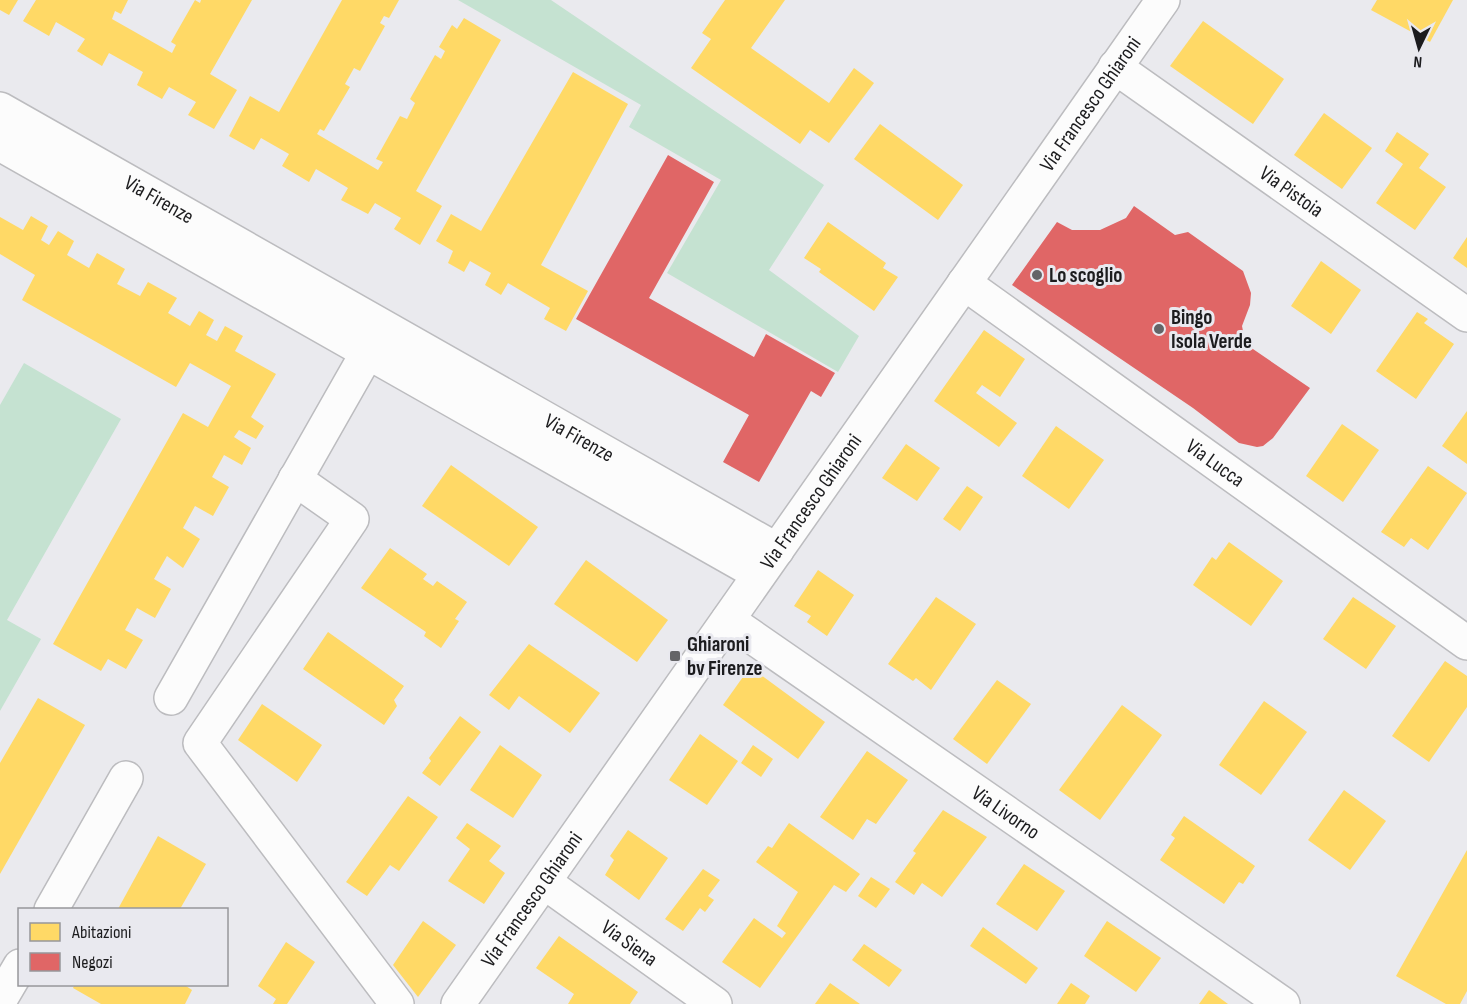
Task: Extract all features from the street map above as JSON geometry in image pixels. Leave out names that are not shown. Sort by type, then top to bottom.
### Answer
[{"type":"street","name":"Via Francesco Ghiaroni","points":[[458,1004],[1163,0]]},
{"type":"street","name":"Via Pistoia","points":[[1115,67],[1467,315]]},
{"type":"street","name":"Via Firenze","points":[[0,109],[375,339],[768,562]]},
{"type":"street","name":"Via Firenze","points":[[0,144],[375,339]]},
{"type":"street","name":"Via Lucca","points":[[964,284],[1467,643]]},
{"type":"street","points":[[171,698],[375,339]]},
{"type":"street","points":[[296,479],[352,519],[200,743],[397,1004]]},
{"type":"street","name":"Via Livorno","points":[[728,620],[1283,1004]]},
{"type":"street","points":[[52,908],[126,778]]},
{"type":"street","name":"Via Siena","points":[[544,882],[715,1004]]},
{"type":"street","points":[[0,1000],[18,969]]},
{"type":"green space","points":[[458,0],[551,0],[824,185],[769,270],[859,336],[838,372],[667,273],[721,180],[629,127],[641,105]]},
{"type":"green space","points":[[24,363],[121,419],[7,620],[41,639],[0,711],[0,405]]},
{"type":"building: Abitazioni","points":[[0,0],[18,0],[9,15],[0,10]]},
{"type":"building: Abitazioni","points":[[36,0],[128,0],[121,14],[115,11],[112,19],[172,53],[176,45],[171,42],[195,0],[200,3],[201,0],[252,0],[210,74],[237,90],[214,129],[188,115],[196,102],[169,87],[162,99],[137,85],[143,72],[109,53],[102,66],[77,51],[85,39],[56,22],[49,36],[23,21]]},
{"type":"building: Abitazioni","points":[[342,0],[399,0],[389,18],[384,16],[380,23],[385,26],[360,71],[354,68],[345,84],[350,87],[324,131],[320,129],[317,134],[378,170],[383,162],[376,159],[400,116],[407,119],[415,103],[410,99],[435,55],[441,59],[445,51],[439,47],[452,25],[457,29],[464,18],[501,40],[416,191],[442,206],[420,245],[394,229],[401,218],[375,203],[368,214],[341,200],[348,188],[316,169],[309,182],[282,166],[289,154],[261,138],[254,150],[229,136],[250,96],[279,112]]},
{"type":"building: Abitazioni","points":[[725,0],[785,0],[751,48],[829,103],[854,68],[874,83],[829,143],[810,130],[800,144],[691,68],[711,39],[702,33]]},
{"type":"building: Abitazioni","points":[[1377,0],[1453,0],[1430,42],[1371,10]]},
{"type":"building: Abitazioni","points":[[1203,21],[1284,79],[1253,124],[1170,66]]},
{"type":"building: Abitazioni","points":[[573,72],[628,104],[541,265],[588,291],[566,331],[544,319],[550,308],[508,283],[501,295],[485,285],[491,273],[470,261],[464,272],[448,263],[453,251],[436,241],[451,214],[481,231]]},
{"type":"building: Abitazioni","points":[[1324,113],[1372,148],[1342,189],[1294,155]]},
{"type":"building: Abitazioni","points":[[880,124],[963,185],[938,220],[854,159]]},
{"type":"building: Abitazioni","points":[[1397,132],[1429,154],[1419,168],[1446,187],[1415,230],[1376,203],[1403,164],[1385,151]]},
{"type":"building: Abitazioni","points":[[31,216],[48,226],[41,240],[49,245],[58,231],[74,241],[67,255],[89,268],[97,253],[125,269],[117,284],[140,296],[148,282],[177,298],[168,313],[190,326],[199,311],[214,320],[206,335],[217,341],[225,326],[243,336],[235,351],[276,374],[251,417],[264,426],[256,439],[239,430],[234,437],[251,448],[242,465],[224,455],[212,477],[229,487],[213,516],[195,506],[183,528],[200,539],[183,568],[167,556],[154,579],[171,589],[155,618],[137,608],[125,630],[143,640],[126,669],[108,659],[101,671],[53,644],[183,413],[208,427],[231,386],[190,363],[176,387],[22,300],[35,275],[0,254],[0,217],[23,230]]},
{"type":"building: Abitazioni","points":[[828,222],[886,263],[883,268],[898,277],[874,311],[819,272],[821,269],[804,258]]},
{"type":"building: Abitazioni","points":[[1467,237],[1467,268],[1453,258]]},
{"type":"building: Abitazioni","points":[[1321,261],[1361,290],[1331,334],[1291,306]]},
{"type":"building: Abitazioni","points":[[1417,312],[1428,319],[1424,323],[1454,344],[1416,399],[1376,371]]},
{"type":"building: Abitazioni","points":[[984,330],[1025,359],[1000,397],[982,385],[976,393],[1017,423],[999,447],[934,401]]},
{"type":"building: Abitazioni","points":[[1467,411],[1467,464],[1442,446]]},
{"type":"building: Abitazioni","points":[[1342,424],[1379,450],[1343,502],[1306,476]]},
{"type":"building: Abitazioni","points":[[1056,426],[1104,460],[1069,509],[1022,476]]},
{"type":"building: Abitazioni","points":[[906,444],[940,468],[917,501],[882,478]]},
{"type":"building: Abitazioni","points":[[451,465],[538,527],[509,566],[422,506]]},
{"type":"building: Abitazioni","points":[[1428,466],[1467,493],[1428,550],[1411,538],[1404,547],[1381,532]]},
{"type":"building: Abitazioni","points":[[967,486],[983,497],[960,531],[943,519]]},
{"type":"building: Abitazioni","points":[[1229,542],[1283,581],[1251,626],[1193,585],[1212,557],[1216,560]]},
{"type":"building: Abitazioni","points":[[390,548],[427,574],[423,579],[433,586],[437,581],[467,602],[455,619],[459,621],[441,648],[424,636],[426,632],[361,588]]},
{"type":"building: Abitazioni","points":[[586,560],[668,620],[637,662],[554,604]]},
{"type":"building: Abitazioni","points":[[818,570],[854,595],[827,636],[807,622],[811,616],[794,606]]},
{"type":"building: Abitazioni","points":[[936,597],[976,624],[931,690],[916,678],[913,681],[888,664]]},
{"type":"building: Abitazioni","points":[[1353,597],[1396,626],[1366,669],[1323,639]]},
{"type":"building: Abitazioni","points":[[328,632],[404,686],[394,700],[397,706],[384,725],[303,669]]},
{"type":"building: Abitazioni","points":[[529,644],[600,693],[570,733],[519,696],[509,710],[489,695]]},
{"type":"building: Abitazioni","points":[[1445,661],[1467,676],[1467,707],[1429,762],[1392,736]]},
{"type":"building: Abitazioni","points":[[750,667],[825,722],[798,759],[723,705]]},
{"type":"building: Abitazioni","points":[[997,680],[1031,704],[987,764],[953,739]]},
{"type":"building: Abitazioni","points":[[38,698],[85,725],[0,874],[0,763]]},
{"type":"building: Abitazioni","points":[[1264,701],[1307,732],[1261,795],[1219,765]]},
{"type":"building: Abitazioni","points":[[262,704],[322,745],[297,782],[238,740]]},
{"type":"building: Abitazioni","points":[[1122,705],[1162,735],[1100,820],[1059,790]]},
{"type":"building: Abitazioni","points":[[460,716],[481,732],[440,786],[422,773],[431,761],[429,758]]},
{"type":"building: Abitazioni","points":[[700,734],[738,761],[707,805],[669,780]]},
{"type":"building: Abitazioni","points":[[500,745],[542,775],[513,818],[470,790]]},
{"type":"building: Abitazioni","points":[[753,745],[773,759],[761,777],[741,763]]},
{"type":"building: Abitazioni","points":[[867,751],[908,780],[876,824],[867,819],[853,840],[820,817]]},
{"type":"building: Abitazioni","points":[[1344,790],[1386,821],[1350,870],[1308,840]]},
{"type":"building: Abitazioni","points":[[408,796],[438,817],[399,871],[390,865],[367,896],[346,882]]},
{"type":"building: Abitazioni","points":[[943,810],[987,837],[942,897],[922,883],[914,895],[895,882],[916,853],[913,851]]},
{"type":"building: Abitazioni","points":[[1184,816],[1255,866],[1243,884],[1239,882],[1224,904],[1160,860],[1175,838],[1171,835]]},
{"type":"building: Abitazioni","points":[[467,823],[501,846],[489,861],[505,873],[484,904],[448,881],[470,849],[456,838]]},
{"type":"building: Abitazioni","points":[[789,823],[860,874],[846,892],[834,885],[760,988],[722,962],[754,918],[782,938],[786,933],[777,926],[798,892],[756,862],[768,846],[772,848]]},
{"type":"building: Abitazioni","points":[[628,830],[668,858],[639,900],[605,875],[614,860],[610,856]]},
{"type":"building: Abitazioni","points":[[158,836],[206,864],[181,908],[119,908]]},
{"type":"building: Abitazioni","points":[[1467,850],[1467,991],[1460,1004],[1446,1004],[1396,976]]},
{"type":"building: Abitazioni","points":[[1024,864],[1065,891],[1037,931],[996,904]]},
{"type":"building: Abitazioni","points":[[703,869],[720,880],[708,896],[714,900],[705,912],[700,908],[683,931],[665,919]]},
{"type":"building: Abitazioni","points":[[871,877],[890,889],[876,908],[858,896]]},
{"type":"building: Abitazioni","points":[[423,921],[456,945],[418,997],[393,965]]},
{"type":"building: Abitazioni","points":[[1107,921],[1161,958],[1136,992],[1084,956]]},
{"type":"building: Abitazioni","points":[[983,927],[1038,968],[1026,984],[970,946]]},
{"type":"building: Abitazioni","points":[[559,936],[638,992],[630,1004],[568,1004],[574,994],[536,968]]},
{"type":"building: Abitazioni","points":[[286,942],[315,962],[287,1004],[273,1004],[276,999],[258,986]]},
{"type":"building: Abitazioni","points":[[864,944],[902,970],[889,987],[852,960]]},
{"type":"building: Abitazioni","points":[[830,983],[860,1004],[815,1004]]},
{"type":"building: Abitazioni","points":[[1071,983],[1090,996],[1085,1004],[1057,1004]]},
{"type":"building: Abitazioni","points":[[74,986],[186,986],[192,990],[185,1004],[101,1004],[73,988]]},
{"type":"building: Abitazioni","points":[[1209,990],[1228,1004],[1199,1004]]},
{"type":"building: Negozi","points":[[668,155],[714,182],[649,298],[754,357],[766,334],[835,373],[821,397],[811,391],[759,482],[723,462],[749,415],[576,319]]},
{"type":"building: Negozi","name":"Bingo Isola Verde","points":[[1134,206],[1175,235],[1188,232],[1243,271],[1251,293],[1250,305],[1242,326],[1245,341],[1250,347],[1310,388],[1273,438],[1263,446],[1239,443],[1193,408],[1012,285],[1057,222],[1072,230],[1100,230],[1126,218]]},
{"type":"place","name":"Lo scoglio","points":[[1037,275]]},
{"type":"place","name":"Bingo Isola Verde","points":[[1159,329]]},
{"type":"place","name":"Ghiaroni bv Firenze","points":[[675,656]]}]
